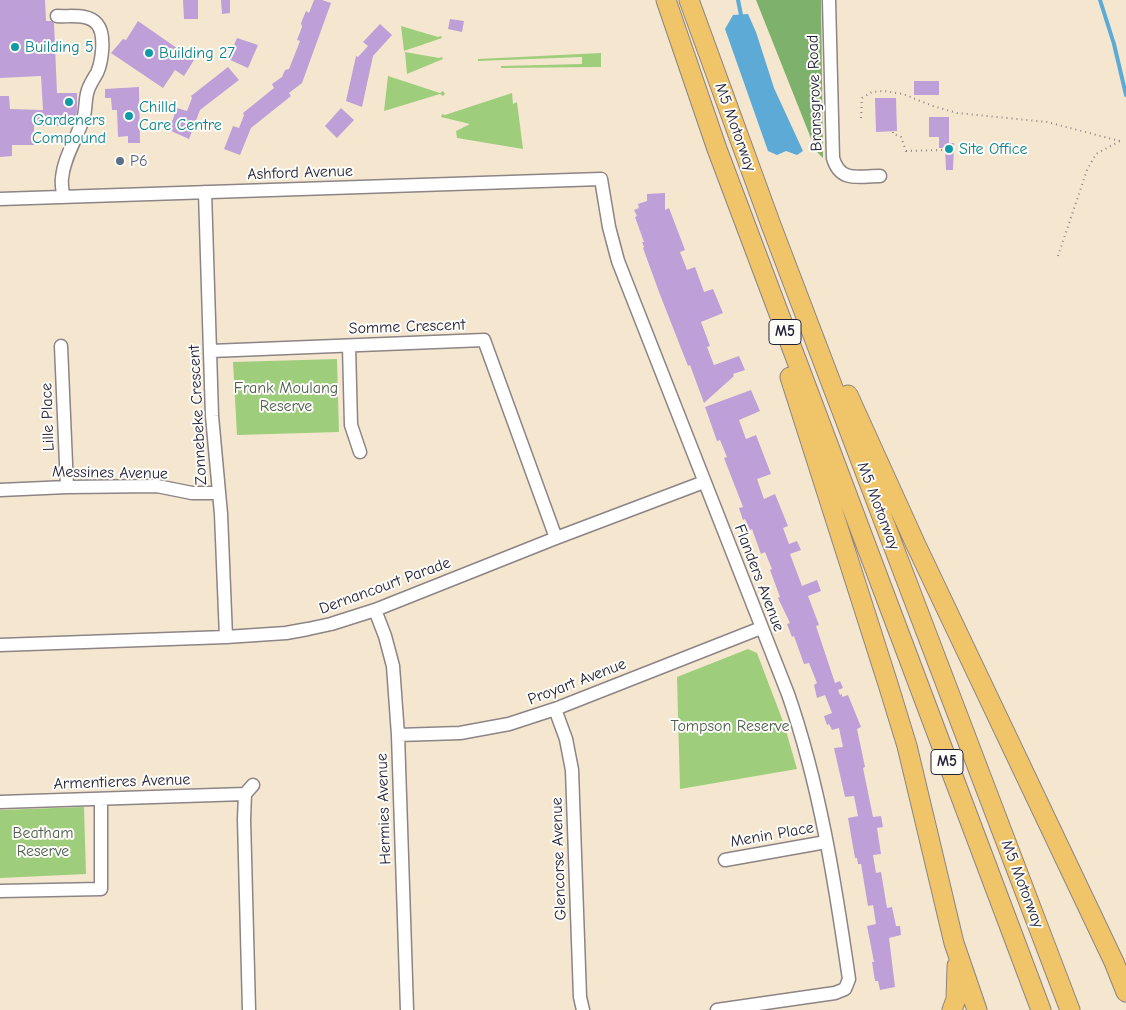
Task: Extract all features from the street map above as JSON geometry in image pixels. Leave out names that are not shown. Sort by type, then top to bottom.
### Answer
[{"type":"highway","name":"M5 Motorway","points":[[666,0],[717,149],[1041,1010]]},
{"type":"highway","name":"M5 Motorway","points":[[689,0],[771,225],[1070,1010]]},
{"type":"highway","points":[[717,149],[907,746],[954,943],[977,1010]]},
{"type":"highway","points":[[771,225],[896,503],[1114,962],[1126,992]]},
{"type":"highway","points":[[952,1010],[956,999],[957,974],[954,943]]},
{"type":"highway","points":[[1114,962],[1126,978]]},
{"type":"street","name":"Bransgrove Road","points":[[829,0],[833,158],[836,168],[848,176],[880,176]]},
{"type":"street","points":[[57,16],[81,16],[98,24],[102,32],[101,62],[88,89],[84,115],[69,151],[61,178],[63,197]]},
{"type":"street","name":"Ashford Avenue","points":[[0,199],[601,179]]},
{"type":"street","name":"Flanders Avenue","points":[[601,179],[609,227],[618,260],[788,694],[805,745],[826,842],[849,980],[845,989],[835,993],[718,1010]]},
{"type":"street","name":"Zonnebeke Crescent","points":[[205,192],[212,416],[219,493],[226,637]]},
{"type":"street","name":"Somme Crescent","points":[[211,351],[484,340],[556,538]]},
{"type":"street","name":"Lille Place","points":[[62,346],[68,487]]},
{"type":"street","points":[[349,346],[351,424],[360,452]]},
{"type":"street","name":"Dernancourt Parade","points":[[0,645],[226,637],[293,632],[331,624],[375,610],[704,482]]},
{"type":"street","name":"Messines Avenue","points":[[0,490],[157,486],[192,493],[219,493]]},
{"type":"street","name":"Hermies Avenue","points":[[375,610],[385,636],[393,666],[398,735],[406,1010]]},
{"type":"street","name":"Proyart Avenue","points":[[398,735],[460,733],[509,724],[555,709],[761,628]]},
{"type":"street","name":"Glencorse Avenue","points":[[555,709],[566,739],[571,765],[580,997],[584,1010]]},
{"type":"street","name":"Armentieres Avenue","points":[[0,802],[101,799],[249,790],[244,819],[249,1010]]},
{"type":"street","points":[[0,891],[101,889],[101,799]]},
{"type":"street","name":"Menin Place","points":[[725,860],[826,842]]},
{"type":"path","points":[[861,118],[862,98],[872,92],[884,91],[903,94],[957,113],[1047,122],[1120,141],[1096,154],[1087,170],[1058,256]]},
{"type":"path","points":[[893,132],[893,134],[901,137],[907,153],[928,149],[945,150]]},
{"type":"green space","points":[[756,0],[821,0],[823,158],[816,151]]},
{"type":"green space","points":[[401,26],[438,37],[441,36],[442,38],[404,51]]},
{"type":"green space","points":[[405,52],[442,57],[443,59],[407,74]]},
{"type":"green space","points":[[601,53],[601,67],[501,68],[501,66],[582,64],[582,57],[478,61],[478,59]]},
{"type":"green space","points":[[388,76],[440,93],[443,91],[445,94],[384,111]]},
{"type":"green space","points":[[512,93],[513,104],[517,102],[523,149],[457,138],[456,131],[470,124],[441,117],[442,114],[445,115]]},
{"type":"green space","name":"Frank Moulang Reserve","points":[[337,359],[339,432],[237,435],[233,362]]},
{"type":"green space","name":"Tompson Reserve","points":[[748,649],[757,653],[784,724],[797,769],[680,789],[677,677]]},
{"type":"green space","name":"Beatham Reserve","points":[[84,807],[86,874],[0,878],[0,810]]},
{"type":"water","points":[[748,14],[756,32],[774,88],[803,151],[797,155],[786,151],[777,155],[768,151],[725,29],[733,15]]},
{"type":"building","points":[[0,0],[45,0],[46,21],[54,23],[57,93],[77,93],[77,112],[72,126],[34,126],[34,145],[12,145],[12,156],[0,157],[0,96],[9,96],[10,109],[43,110],[41,76],[0,78]]},
{"type":"building","points":[[183,0],[198,0],[198,19],[184,19]]},
{"type":"building","points":[[221,0],[230,0],[230,13],[222,14]]},
{"type":"building","points":[[314,0],[331,3],[302,83],[289,93],[291,96],[251,128],[240,155],[224,149],[233,126],[239,128],[243,113],[274,88],[272,84],[282,77],[285,70],[289,69],[300,41],[297,40],[302,27],[301,23],[306,11],[309,13]]},
{"type":"building","points":[[450,19],[464,21],[462,32],[448,29]]},
{"type":"building","name":"Building 27","points":[[138,21],[194,60],[184,76],[175,70],[163,88],[111,53],[123,39],[126,40]]},
{"type":"building","points":[[380,24],[392,35],[373,56],[362,107],[346,101],[356,56],[358,57],[368,46],[363,42]]},
{"type":"building","points":[[237,38],[258,45],[248,68],[228,59]]},
{"type":"building","points":[[228,67],[239,80],[200,110],[189,139],[169,130],[177,108],[187,111],[191,96]]},
{"type":"building","points":[[914,81],[939,81],[939,95],[914,95]]},
{"type":"building","name":"Chilld Care Centre","points":[[139,87],[140,143],[128,143],[128,136],[118,137],[117,110],[112,110],[111,98],[105,98],[105,89]]},
{"type":"building","points":[[875,98],[896,98],[897,131],[876,132]]},
{"type":"building","points":[[341,108],[354,120],[337,138],[325,126]]},
{"type":"building","points":[[929,117],[949,117],[949,143],[954,143],[953,170],[946,170],[945,148],[939,148],[939,137],[929,137]]},
{"type":"building","points":[[665,193],[665,210],[669,208],[685,250],[680,252],[687,270],[695,267],[704,292],[713,289],[723,313],[701,322],[710,346],[707,347],[714,365],[739,356],[745,370],[733,374],[734,376],[704,403],[659,292],[643,248],[642,242],[644,242],[635,217],[637,216],[634,210],[639,208],[638,204],[647,201],[647,194]]},
{"type":"building","points":[[751,390],[760,411],[739,420],[746,439],[756,435],[771,474],[757,479],[764,499],[775,494],[788,526],[783,528],[789,544],[797,541],[801,550],[790,554],[802,586],[817,580],[821,591],[808,596],[819,625],[816,626],[835,683],[840,681],[843,688],[838,690],[840,695],[842,694],[842,697],[848,695],[861,727],[857,729],[873,817],[881,816],[883,827],[877,828],[881,854],[873,855],[876,873],[881,872],[887,908],[892,907],[896,926],[900,926],[901,935],[889,938],[895,987],[880,990],[878,981],[875,981],[872,962],[874,962],[867,926],[876,924],[873,905],[868,906],[861,864],[858,864],[857,858],[855,858],[848,818],[858,816],[854,796],[845,797],[834,748],[843,747],[839,728],[832,730],[829,724],[827,725],[824,716],[832,713],[825,695],[817,698],[814,685],[817,683],[809,663],[804,664],[794,636],[792,637],[787,624],[790,623],[778,598],[780,597],[765,552],[761,554],[752,529],[750,530],[745,519],[743,520],[739,508],[743,507],[724,458],[727,457],[720,440],[717,441],[705,407]]},
{"type":"waterway","points":[[738,0],[741,15]]},
{"type":"waterway","points":[[1100,0],[1114,44],[1126,95]]},
{"type":"place","name":"Building 5","points":[[15,47]]},
{"type":"place","name":"Building 27","points":[[149,53]]},
{"type":"place","name":"Gardeners Compound","points":[[69,102]]},
{"type":"place","name":"Chilld Care Centre","points":[[129,116]]},
{"type":"place","name":"Site Office","points":[[949,149]]},
{"type":"place","name":"P6","points":[[120,161]]}]
